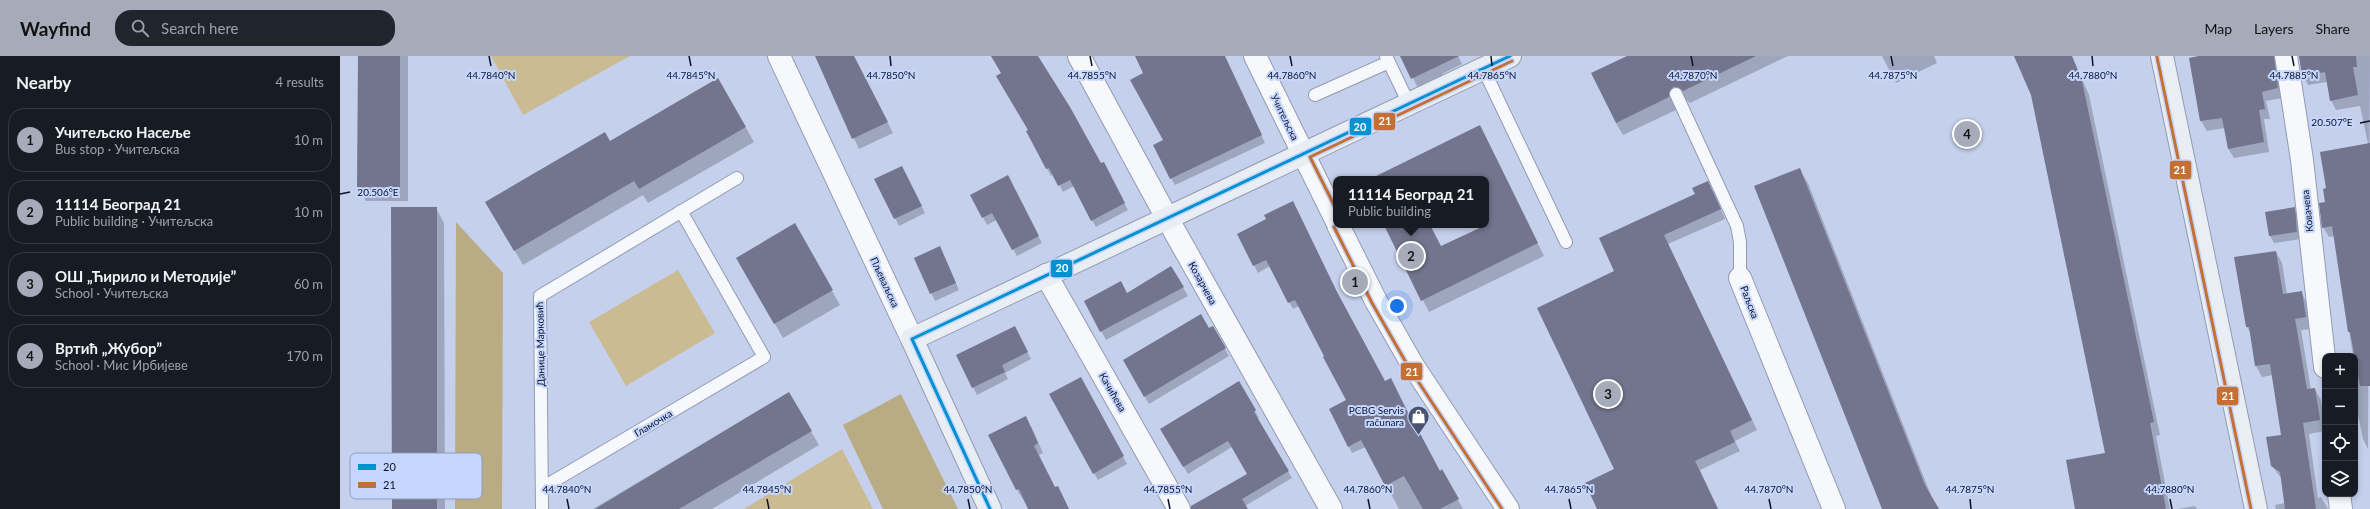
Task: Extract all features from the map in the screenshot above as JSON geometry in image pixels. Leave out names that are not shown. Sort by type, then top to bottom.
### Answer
[{"type":"street","name":"Пљеваљска","points":[[779,56],[990,509]]},
{"type":"street","name":"Козарчева","points":[[1079,56],[1167,218],[1331,509]]},
{"type":"street","name":"Учитељска","points":[[1256,56],[1333,214]]},
{"type":"street","points":[[2162,56],[2256,509]]},
{"type":"street","name":"Ковачева","points":[[2286,56],[2302,160],[2323,353]]},
{"type":"street","points":[[912,339],[1303,155],[1409,104],[1493,61]]},
{"type":"street","points":[[1340,228],[1376,301],[1412,364],[1508,509]]},
{"type":"street","name":"Качићева","points":[[1046,275],[1179,509]]},
{"type":"street","name":"Раљска","points":[[1740,278],[1834,509]]},
{"type":"street","points":[[2339,497],[2341,509]]},
{"type":"lane","points":[[1315,95],[1388,59],[1409,104]]},
{"type":"lane","points":[[1493,61],[1566,242]]},
{"type":"lane","name":"Раљска","points":[[1676,94],[1737,226],[1740,242],[1740,278]]},
{"type":"lane","points":[[680,211],[737,178]]},
{"type":"lane","name":"Гламочка","points":[[542,488],[764,357],[680,211]]},
{"type":"lane","name":"Данице Марковић","points":[[542,509],[540,296],[680,211]]},
{"type":"shaded area","points":[[491,56],[630,56],[523,115]]},
{"type":"shaded area","points":[[456,222],[503,273],[502,509],[455,509],[455,499],[482,499],[482,453],[455,453]]},
{"type":"shaded area","points":[[678,270],[715,333],[626,386],[589,322]]},
{"type":"shaded area","points":[[901,394],[958,509],[883,509],[843,425]]},
{"type":"shaded area","points":[[842,449],[873,509],[744,509]]},
{"type":"building","points":[[358,56],[400,56],[400,187],[357,187]]},
{"type":"building","points":[[815,56],[854,56],[888,122],[852,139]]},
{"type":"building","points":[[991,56],[1038,56],[1070,107],[1101,163],[1104,162],[1125,203],[1091,221],[1070,180],[1058,186],[1049,168],[1046,169],[1026,131],[1028,130],[996,76],[1001,73]]},
{"type":"building","points":[[1135,56],[1225,56],[1262,135],[1170,179],[1153,145],[1163,140],[1130,80],[1143,73]]},
{"type":"building","points":[[1400,56],[1459,56],[1411,79]]},
{"type":"building","points":[[1627,56],[1756,56],[1683,91],[1677,87],[1673,87],[1669,93],[1669,97],[1616,123],[1591,73]]},
{"type":"building","points":[[2014,56],[2072,56],[2082,81],[2154,422],[2150,423],[2166,509],[2075,509],[2066,460],[2105,453],[2031,95]]},
{"type":"building","points":[[2199,56],[2274,56],[2278,88],[2262,92],[2265,109],[2259,110],[2264,142],[2228,149],[2222,118],[2200,121],[2189,58]]},
{"type":"building","points":[[2299,56],[2356,56],[2357,67],[2353,67],[2358,95],[2330,101],[2325,72],[2302,76]]},
{"type":"building","points":[[718,78],[746,127],[639,189],[634,181],[514,251],[485,202],[605,132],[610,141]]},
{"type":"building","points":[[1480,125],[1538,243],[1421,301],[1385,228],[1432,228],[1441,246],[1480,228],[1489,228],[1489,176],[1376,176]]},
{"type":"building","points":[[2370,143],[2370,386],[2360,386],[2358,375],[2358,353],[2354,353],[2350,332],[2348,332],[2332,226],[2322,228],[2319,203],[2325,202],[2323,189],[2326,188],[2320,152]]},
{"type":"building","points":[[902,166],[922,206],[894,219],[874,179]]},
{"type":"building","points":[[1800,168],[1925,485],[1939,509],[1882,509],[1754,186]]},
{"type":"building","points":[[1008,175],[1039,236],[1012,250],[992,213],[982,218],[970,195]]},
{"type":"building","points":[[1708,181],[1721,209],[1664,235],[1752,420],[1730,431],[1735,442],[1695,461],[1718,509],[1597,509],[1585,483],[1614,469],[1537,308],[1614,271],[1599,238],[1695,194],[1692,188]]},
{"type":"building","points":[[1293,201],[1336,290],[1385,381],[1391,378],[1414,425],[1415,424],[1440,471],[1442,469],[1459,499],[1440,509],[1423,509],[1404,476],[1385,486],[1361,440],[1348,447],[1329,409],[1346,400],[1295,300],[1288,303],[1266,260],[1253,266],[1237,234],[1266,219],[1264,215]]},
{"type":"building","points":[[391,207],[437,207],[437,453],[392,453]]},
{"type":"building","points":[[2295,207],[2297,232],[2269,236],[2265,212]]},
{"type":"building","points":[[795,223],[833,290],[774,324],[736,258]]},
{"type":"building","points":[[940,246],[956,283],[930,294],[914,258]]},
{"type":"building","points":[[2276,251],[2283,294],[2302,291],[2306,317],[2295,319],[2307,389],[2315,388],[2320,420],[2303,423],[2316,509],[2285,509],[2280,472],[2271,466],[2266,437],[2281,435],[2270,364],[2255,366],[2249,327],[2246,327],[2234,257]]},
{"type":"building","points":[[1171,266],[1184,287],[1100,332],[1084,301],[1121,281],[1127,293]]},
{"type":"building","points":[[1201,314],[1209,328],[1213,326],[1226,348],[1144,397],[1123,360]]},
{"type":"building","points":[[1015,326],[1028,352],[1002,365],[1005,372],[972,388],[956,355]]},
{"type":"building","points":[[1081,377],[1124,456],[1093,474],[1049,394]]},
{"type":"building","points":[[1239,381],[1256,410],[1254,412],[1289,471],[1242,499],[1248,509],[1191,509],[1191,506],[1247,474],[1228,441],[1183,467],[1160,429]]},
{"type":"building","points":[[789,392],[812,431],[679,509],[595,509]]},
{"type":"building","points":[[1026,416],[1038,443],[1034,446],[1055,487],[1058,486],[1069,509],[1028,509],[1019,489],[1016,490],[988,435]]},
{"type":"building","points":[[392,499],[437,499],[437,509],[392,509]]},
{"type":"transit line","name":"20","points":[[912,339],[1510,56]]},
{"type":"transit line","name":"21","points":[[2157,57],[2251,509]]},
{"type":"transit line","name":"21","points":[[1333,203],[1310,157],[1512,61]]},
{"type":"transit line","name":"21","points":[[1334,228],[1372,303],[1408,366],[1502,509]]},
{"type":"transit line","name":"20","points":[[912,339],[990,509]]},
{"type":"place","name":"Вртић „Жубор”","points":[[1967,134]]},
{"type":"place","name":"11114 Београд 21","points":[[1411,256]]},
{"type":"place","name":"Учитељско Насеље","points":[[1355,282]]},
{"type":"place","name":"ОШ „Ћирило и Методије”","points":[[1608,394]]},
{"type":"place","name":"PCBG Servis računara","points":[[1419,436]]}]
